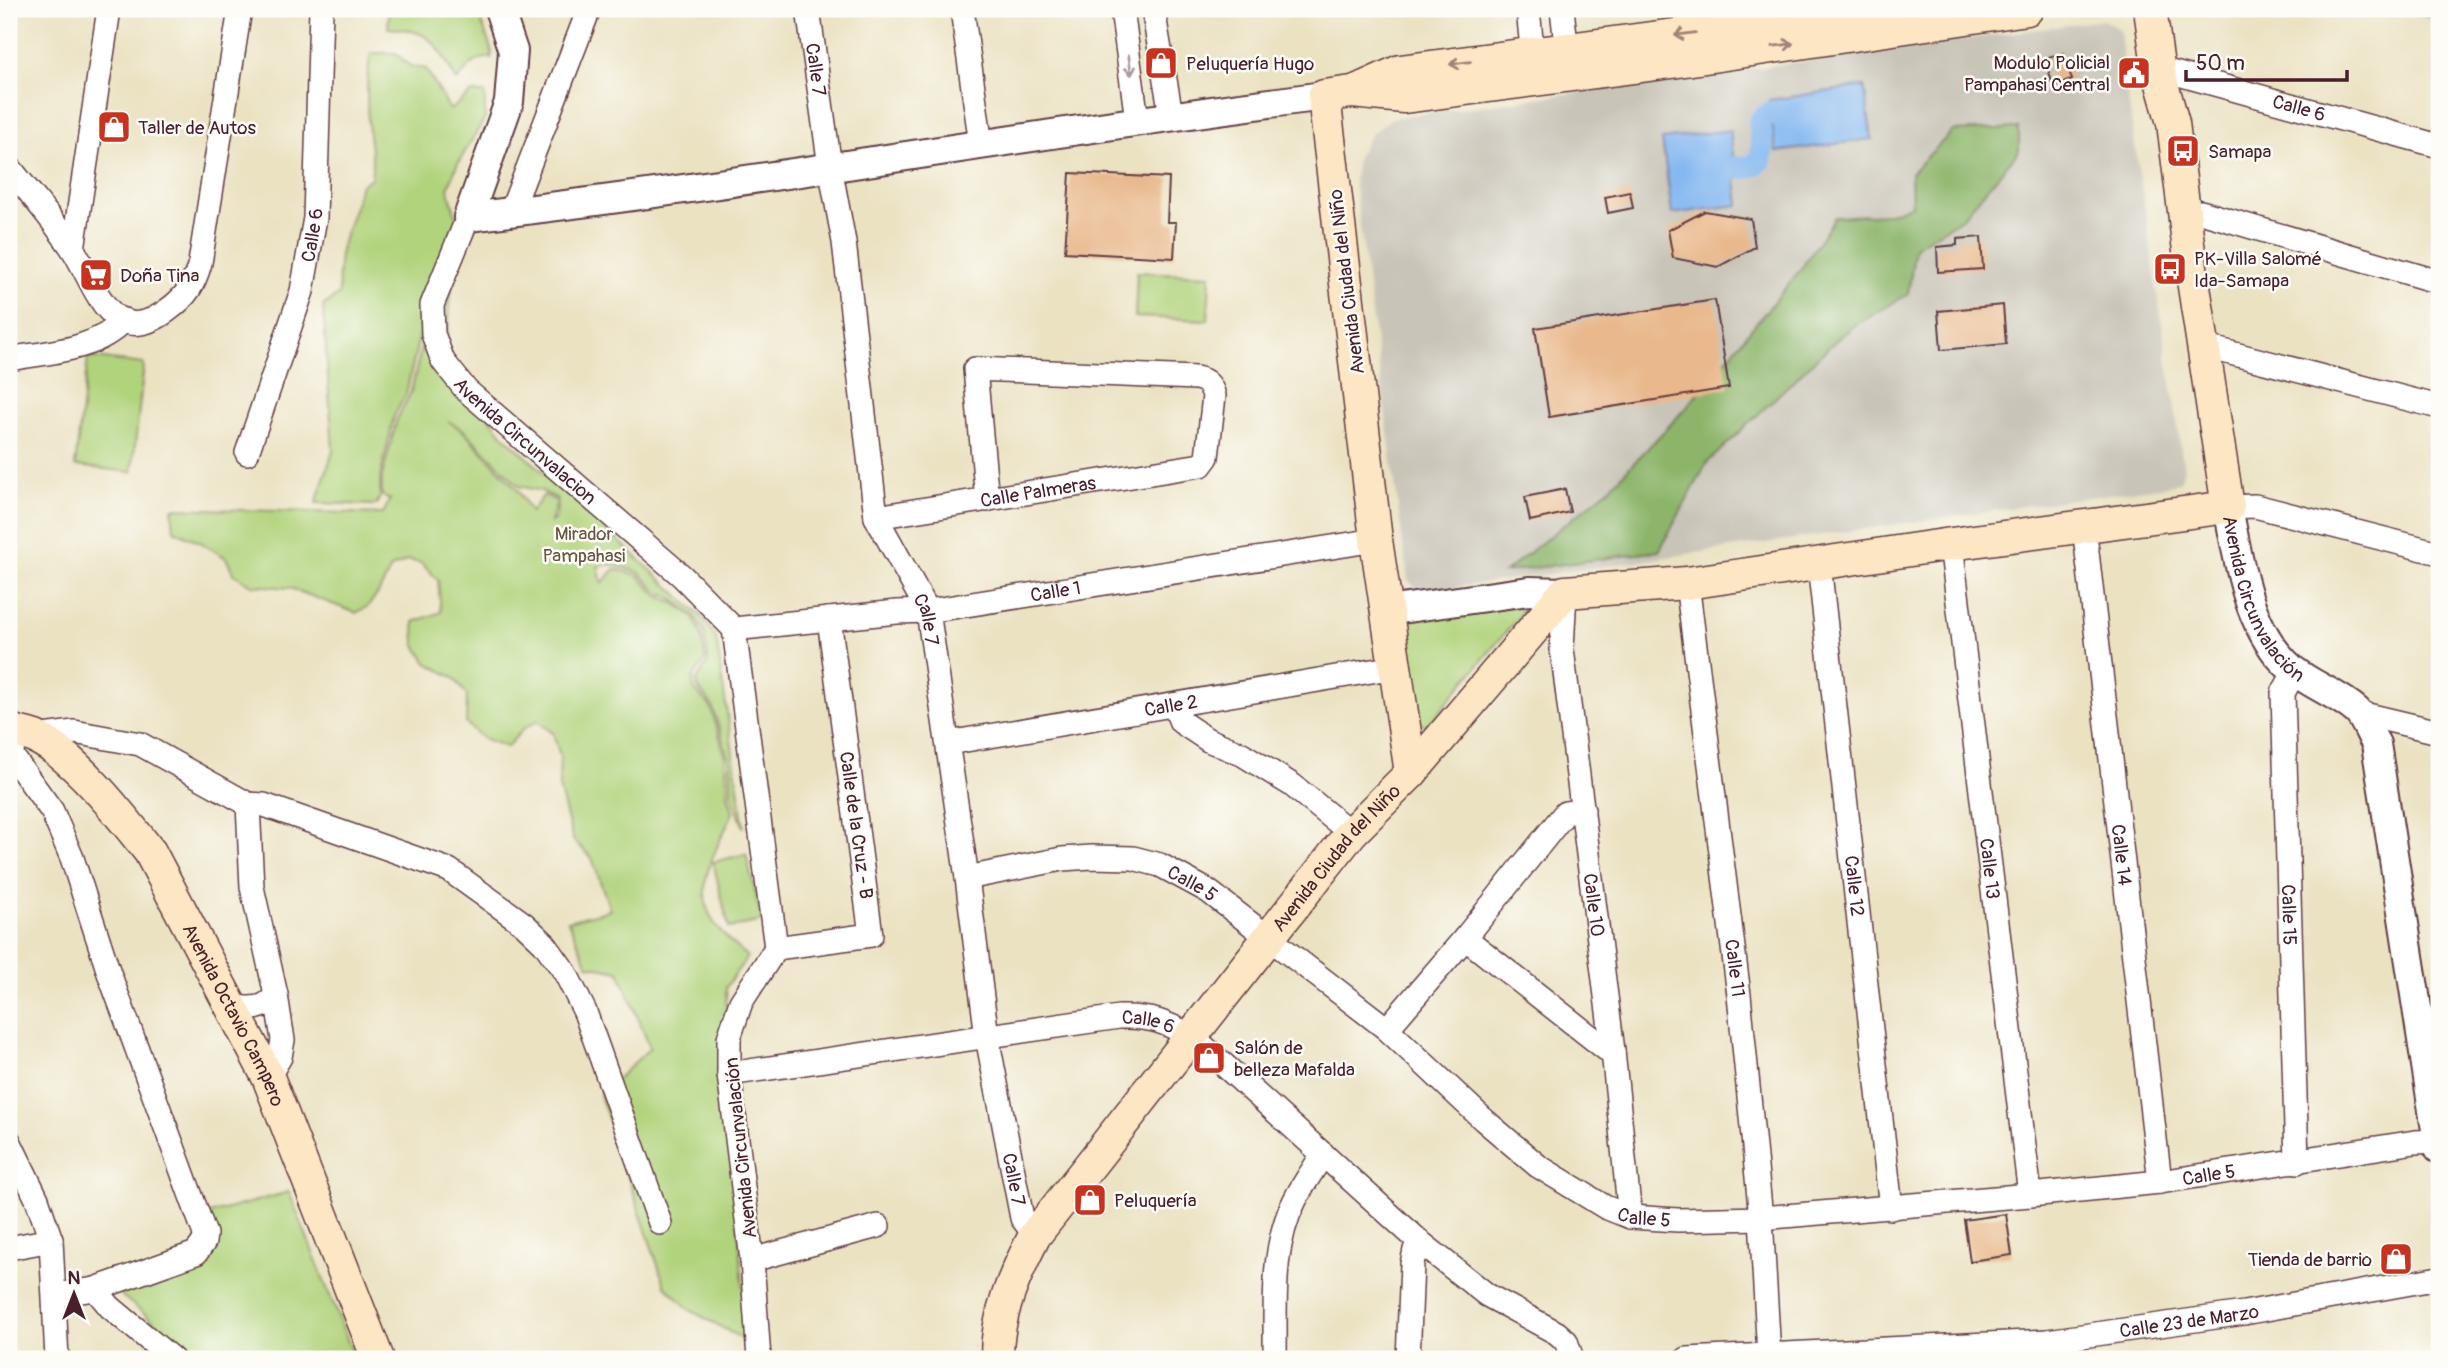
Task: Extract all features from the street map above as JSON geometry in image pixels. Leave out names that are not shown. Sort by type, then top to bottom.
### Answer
[{"type":"main road","points":[[1568,62],[1874,9]]},
{"type":"main road","points":[[1338,94],[1400,71],[1534,67],[1937,15],[2027,9]]},
{"type":"main road","name":"Avenida Circunvalación","points":[[2150,9],[2159,73],[2173,123],[2191,267],[2228,507]]},
{"type":"main road","name":"Avenida Ciudad del Niño","points":[[997,1359],[996,1336],[1008,1294],[1035,1235],[1351,833],[1411,773],[1376,540],[1338,94]]},
{"type":"main road","points":[[1411,773],[1565,592],[1688,583],[2228,507]]},
{"type":"main road","name":"Avenida Octavio Campero","points":[[19,733],[71,762],[150,852],[268,1077],[378,1359]]},
{"type":"street","points":[[73,249],[109,9]]},
{"type":"street","points":[[9,167],[73,249],[100,302],[111,314],[136,323],[151,321],[162,315],[184,298],[196,280],[240,9]]},
{"type":"street","name":"Calle 6","points":[[247,453],[302,291],[311,242],[315,218],[321,9]]},
{"type":"street","points":[[499,9],[513,51],[512,88],[468,217],[830,167],[1137,120],[1338,94]]},
{"type":"street","points":[[511,212],[589,9]]},
{"type":"street","name":"Calle 7","points":[[808,9],[830,167],[844,242],[876,517],[928,611],[987,1037],[1022,1218],[1035,1235]]},
{"type":"street","points":[[962,9],[981,145]]},
{"type":"street","points":[[1122,9],[1137,120]]},
{"type":"street","points":[[1153,9],[1171,116]]},
{"type":"street","points":[[1528,9],[1534,67]]},
{"type":"street","points":[[1562,9],[1568,62]]},
{"type":"street","name":"Calle 6","points":[[2159,73],[2171,72],[2439,146]]},
{"type":"street","points":[[2186,213],[2202,212],[2439,282]]},
{"type":"street","name":"Avenida Circunvalacion","points":[[468,217],[432,304],[433,334],[443,361],[466,390],[682,576],[734,629]]},
{"type":"street","points":[[9,359],[89,344],[111,332],[124,320]]},
{"type":"street","points":[[2204,352],[2219,350],[2439,407]]},
{"type":"street","name":"Calle Palmeras","points":[[876,517],[987,500],[1200,465],[1207,457],[1214,396],[1209,384],[1196,378],[975,369],[987,500]]},
{"type":"street","points":[[2228,507],[2255,506],[2439,553]]},
{"type":"street","name":"Avenida Circunvalación","points":[[2228,507],[2246,590],[2262,628],[2276,652],[2294,671],[2359,713],[2376,744],[2439,1144]]},
{"type":"street","name":"Calle 14","points":[[2084,526],[2160,1182]]},
{"type":"street","name":"Calle 1","points":[[734,629],[928,611],[1376,540]]},
{"type":"street","name":"Calle 13","points":[[1951,544],[2030,1195]]},
{"type":"street","name":"Calle 12","points":[[1819,564],[1891,1208]]},
{"type":"street","name":"Calle 11","points":[[1688,583],[1740,995],[1761,1218],[1757,1357]]},
{"type":"street","points":[[1386,611],[1529,591],[1565,592]]},
{"type":"street","name":"Calle 10","points":[[1565,592],[1562,649],[1613,1051],[1630,1217]]},
{"type":"street","name":"Calle de la Cruz - B","points":[[776,948],[871,935],[829,619]]},
{"type":"street","points":[[734,629],[776,948]]},
{"type":"street","name":"Calle 2","points":[[948,743],[1395,667]]},
{"type":"street","name":"Calle 15","points":[[2294,671],[2283,693],[2297,1162]]},
{"type":"street","points":[[1174,705],[1181,722],[1208,740],[1242,754],[1292,785],[1351,833]]},
{"type":"street","points":[[2359,713],[2439,732]]},
{"type":"street","points":[[55,1295],[95,1289],[196,1252],[204,1242],[205,1234],[109,973],[72,858],[52,811],[12,756],[19,733],[74,732],[140,744],[248,804],[264,805],[449,870],[524,924],[544,943],[565,972],[585,1012],[660,1223]]},
{"type":"street","points":[[248,804],[252,887],[283,1040],[280,1057],[268,1077]]},
{"type":"street","points":[[1387,1030],[1565,813],[1583,810]]},
{"type":"street","name":"Calle 5","points":[[967,878],[1062,859],[1111,856],[1160,864],[1208,891],[1387,1030],[1538,1166],[1605,1207],[1630,1217],[1678,1220],[1761,1218],[1891,1208],[2160,1182],[2415,1142],[2439,1144]]},
{"type":"street","points":[[1465,938],[1606,1049],[1613,1051]]},
{"type":"street","name":"Avenida Circunvalación","points":[[759,1359],[752,1260],[729,1074],[729,1038],[741,1002],[776,948]]},
{"type":"street","points":[[233,1007],[261,1008],[270,1003],[276,995]]},
{"type":"street","name":"Calle 6","points":[[729,1074],[1119,1017],[1141,1016],[1164,1021],[1193,1037],[1420,1242],[1487,1296],[1566,1340],[1572,1359]]},
{"type":"street","points":[[9,1141],[37,1199],[51,1241],[57,1359]]},
{"type":"street","points":[[1275,1359],[1276,1265],[1282,1236],[1294,1202],[1323,1154]]},
{"type":"street","points":[[752,1260],[878,1226]]},
{"type":"street","points":[[9,1248],[51,1241]]},
{"type":"street","points":[[1408,1359],[1412,1264],[1420,1242]]},
{"type":"street","name":"Calle 23 de Marzo","points":[[1687,1359],[2049,1350],[2439,1278]]},
{"type":"street","points":[[95,1289],[110,1307],[172,1359]]},
{"type":"shaded area","points":[[2103,20],[2120,30],[2184,469],[2181,480],[2173,485],[1420,592],[1408,580],[1354,181],[1357,157],[1371,134],[1392,118]]},
{"type":"green space","points":[[389,9],[477,9],[492,52],[491,58],[475,61],[457,81],[432,41],[415,32],[388,28]]},
{"type":"green space","points":[[371,53],[395,53],[410,66],[426,69],[450,110],[472,93],[485,93],[485,118],[457,165],[448,188],[459,226],[431,285],[406,394],[394,416],[380,477],[380,497],[376,505],[316,503],[333,451],[323,306],[339,294],[342,246],[360,186],[371,178],[367,94]]},
{"type":"green space","points":[[2019,128],[2019,151],[1963,217],[1915,247],[1908,294],[1854,326],[1835,341],[1707,463],[1659,551],[1505,572],[1609,489],[1686,408],[1801,269],[1835,217],[1887,214],[1912,205],[1911,173],[1953,131]]},
{"type":"green space","name":"Mirador Pampahasi","points":[[454,248],[446,362],[504,436],[702,617],[716,638],[744,828],[731,794],[730,763],[712,705],[698,688],[697,680],[708,662],[704,631],[694,615],[667,595],[658,593],[639,572],[610,564],[598,566],[602,583],[615,569],[638,575],[656,595],[693,616],[701,633],[705,660],[693,678],[694,689],[710,706],[725,755],[728,795],[733,812],[710,866],[705,894],[707,907],[716,926],[747,957],[726,987],[731,1146],[748,1342],[690,1310],[665,1286],[600,1095],[650,1048],[619,971],[588,965],[568,921],[610,910],[592,858],[573,840],[559,787],[560,756],[553,733],[537,721],[523,729],[507,747],[482,738],[466,723],[467,695],[453,677],[427,663],[415,644],[414,622],[441,612],[438,580],[421,563],[408,560],[391,568],[379,592],[368,606],[356,613],[290,588],[252,585],[234,574],[226,558],[174,530],[172,508],[383,514],[390,499],[382,495],[382,477],[397,419],[411,392],[436,285]],"holes":[[[448,421],[464,430],[519,486],[542,491],[558,499],[556,518],[551,522],[557,501],[544,495],[531,512],[517,489],[463,431]]]},
{"type":"green space","points":[[1137,272],[1210,275],[1208,320],[1135,317]]},
{"type":"green space","points":[[88,357],[144,364],[132,472],[75,466]]},
{"type":"green space","points":[[1518,605],[1522,613],[1427,726],[1420,724],[1407,626],[1412,619]]},
{"type":"green space","points":[[746,854],[762,921],[729,928],[713,862]]},
{"type":"green space","points":[[289,1192],[355,1359],[200,1359],[122,1296],[121,1293],[146,1285],[147,1280],[187,1262],[209,1214]]},
{"type":"water","points":[[1864,86],[1872,139],[1776,152],[1769,100]]},
{"type":"water","points":[[1730,130],[1739,205],[1672,214],[1662,139]]},
{"type":"building","points":[[2064,53],[2072,80],[2053,86],[2045,58]]},
{"type":"building","points":[[2139,63],[2143,83],[2126,85],[2124,65]]},
{"type":"building","points":[[1070,173],[1169,178],[1167,222],[1176,222],[1174,258],[1065,252]]},
{"type":"building","points":[[1630,192],[1633,208],[1608,213],[1605,197]]},
{"type":"building","points":[[1705,211],[1751,219],[1755,247],[1718,267],[1673,258],[1668,230]]},
{"type":"building","points":[[1981,237],[1983,269],[1938,272],[1937,247],[1957,245],[1957,239]]},
{"type":"building","points":[[1715,300],[1729,388],[1549,417],[1535,328]]},
{"type":"building","points":[[2003,305],[2006,344],[1941,350],[1938,311]]},
{"type":"building","points":[[1565,489],[1570,512],[1530,521],[1525,497]]},
{"type":"building","points":[[2006,1214],[2012,1255],[1970,1261],[1964,1220]]},
{"type":"waterway","points":[[2409,9],[2439,17]]},
{"type":"waterway","points":[[1735,168],[1750,167],[1760,161],[1760,121],[1771,112]]},
{"type":"place","name":"Peluquería Hugo","points":[[1161,63]]},
{"type":"place","name":"Modulo Policial Pampahasi Central","points":[[2134,73]]},
{"type":"place","name":"Taller de Autos","points":[[114,127]]},
{"type":"place","name":"Samapa","points":[[2183,151]]},
{"type":"place","name":"PK-Villa Salomé Ida-Samapa","points":[[2170,269]]},
{"type":"place","name":"Doña Tina","points":[[96,275]]},
{"type":"place","name":"Salón de belleza Mafalda","points":[[1209,1058]]},
{"type":"place","name":"Peluquería","points":[[1090,1200]]},
{"type":"place","name":"Tienda de barrio","points":[[2396,1259]]}]
